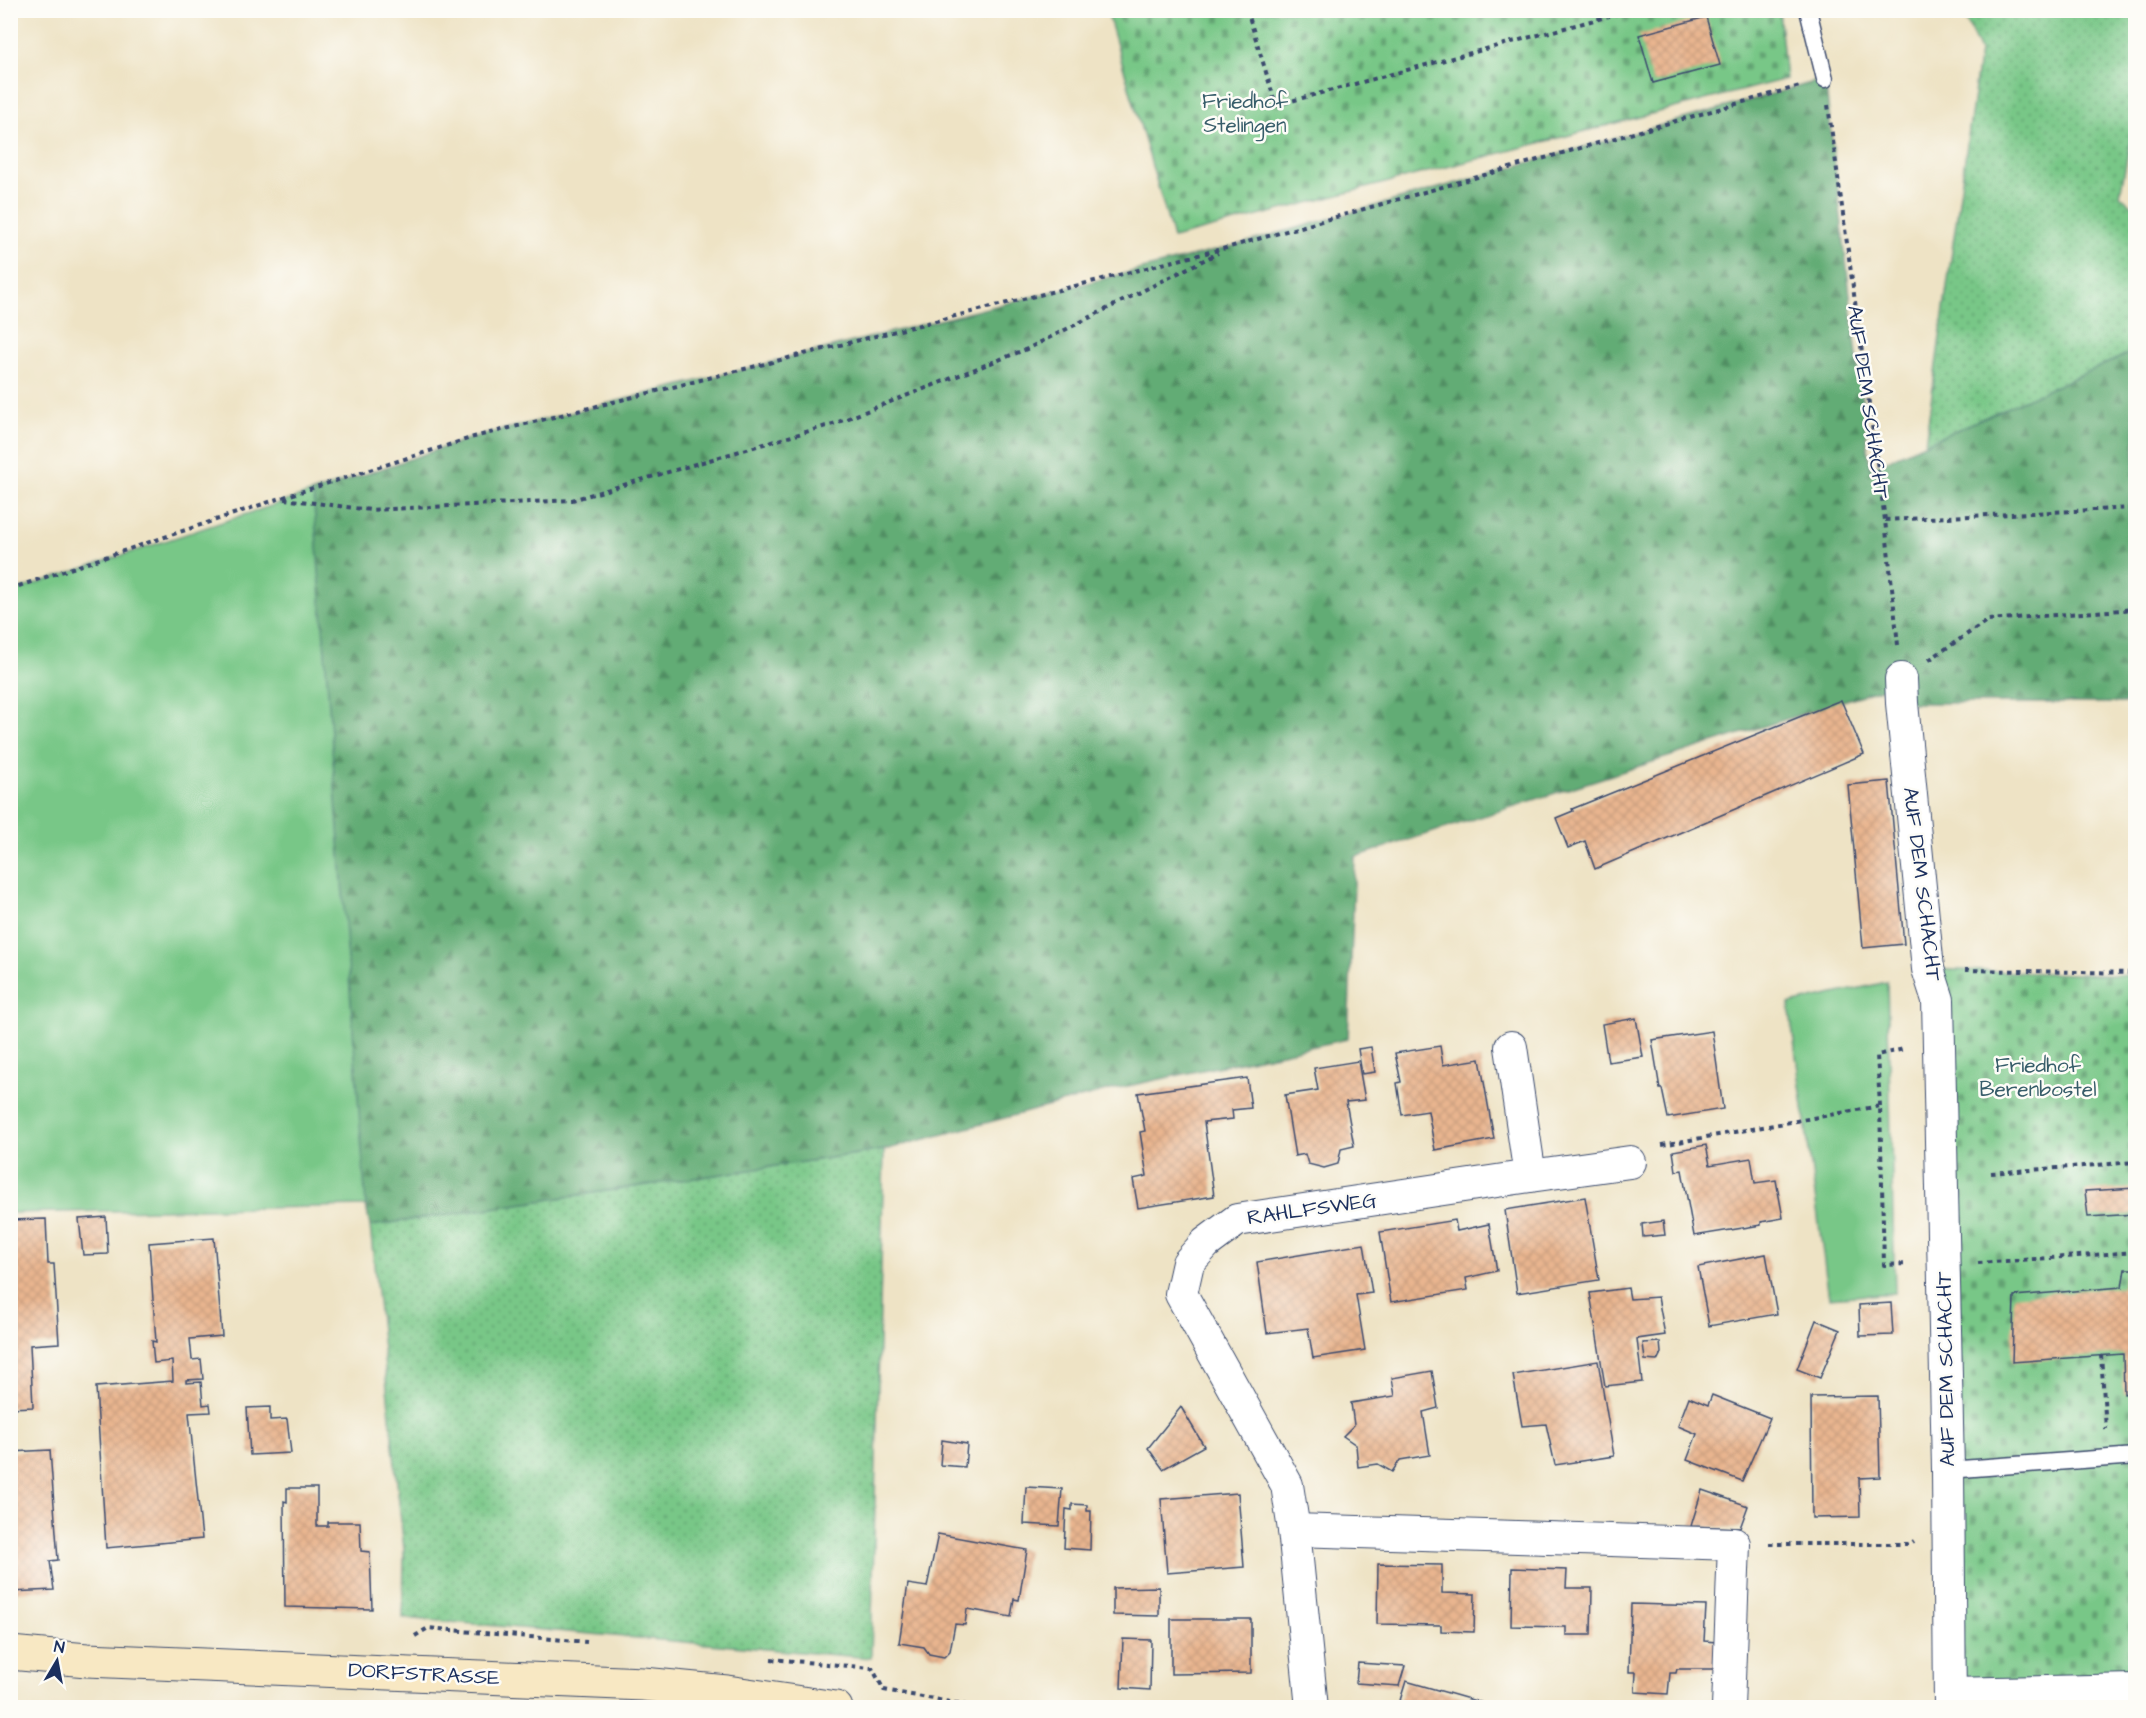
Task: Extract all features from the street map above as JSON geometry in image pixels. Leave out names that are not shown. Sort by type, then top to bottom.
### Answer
[{"type":"street","name":"AUF DEM SCHACHT","points":[[1901,679],[1928,969],[1938,999],[1945,1264],[1950,1701],[2136,1690]]},
{"type":"street","points":[[1511,1047],[1530,1176]]},
{"type":"street","name":"RAHLFSWEG","points":[[1312,1707],[1294,1530],[1287,1485],[1181,1294],[1188,1263],[1206,1243],[1237,1220],[1630,1162]]},
{"type":"street","points":[[1294,1530],[1734,1544],[1728,1707]]},
{"type":"street","name":"DORFSTRASSE","points":[[10,1653],[87,1660],[643,1684],[727,1692],[836,1707]]},
{"type":"lane","points":[[1808,10],[1825,79]]},
{"type":"lane","points":[[1948,1470],[2136,1456]]},
{"type":"path","points":[[1247,10],[1276,105],[1632,10]]},
{"type":"path","points":[[10,589],[280,498],[474,437],[1226,248],[1825,79]]},
{"type":"path","name":"AUF DEM SCHACHT","points":[[1825,79],[1885,520],[1901,679]]},
{"type":"path","points":[[280,498],[370,510],[572,500],[833,424],[1027,349],[1226,248]]},
{"type":"path","points":[[1885,520],[2136,508]]},
{"type":"path","points":[[1901,679],[1988,620],[2136,609]]},
{"type":"path","points":[[1928,969],[2136,973]]},
{"type":"path","points":[[1904,1049],[1876,1055],[1880,1106],[1884,1265],[1945,1264],[2136,1252]]},
{"type":"path","points":[[1630,1162],[1652,1146],[1880,1106]]},
{"type":"path","points":[[1990,1173],[2136,1162]]},
{"type":"path","points":[[2101,1355],[2108,1458]]},
{"type":"path","points":[[1734,1544],[1911,1544],[1921,1537],[1949,1537]]},
{"type":"green space","name":"Friedhof Stelingen","points":[[1107,11],[1779,11],[1786,79],[1173,238]]},
{"type":"green space","points":[[1962,11],[2135,11],[2135,115],[2120,195],[2135,208],[2135,351],[1925,444],[1980,51]]},
{"type":"green space","points":[[1825,79],[1870,468],[2135,351],[2135,703],[1902,703],[1909,680],[1355,857],[1348,1039],[1114,1089],[884,1150],[370,1226],[366,1206],[313,492],[474,437],[1226,248]]},
{"type":"green space","points":[[313,492],[366,1206],[11,1213],[11,592]]},
{"type":"green space","name":"Friedhof Berenbostel","points":[[1928,969],[2135,976],[2135,1687],[1950,1694]]},
{"type":"green space","points":[[1887,982],[1895,1293],[1829,1298],[1789,1004]]},
{"type":"green space","points":[[884,1150],[871,1658],[403,1618],[404,1550],[370,1226]]},
{"type":"building","points":[[1706,17],[1720,65],[1653,83],[1639,35]]},
{"type":"building","points":[[1841,700],[1864,754],[1595,869],[1585,841],[1568,848],[1556,818],[1573,811],[1572,809]]},
{"type":"building","points":[[1889,781],[1904,944],[1863,948],[1848,785]]},
{"type":"building","points":[[1636,1018],[1643,1057],[1608,1062],[1602,1024]]},
{"type":"building","points":[[1712,1031],[1723,1109],[1668,1118],[1662,1089],[1660,1089],[1652,1040]]},
{"type":"building","points":[[1440,1046],[1443,1065],[1480,1059],[1494,1139],[1435,1150],[1428,1111],[1402,1115],[1397,1083],[1401,1082],[1395,1053]]},
{"type":"building","points":[[1371,1047],[1375,1072],[1362,1074],[1358,1049]]},
{"type":"building","points":[[1358,1061],[1365,1100],[1346,1102],[1354,1146],[1341,1149],[1338,1164],[1324,1168],[1308,1164],[1305,1154],[1295,1156],[1285,1095],[1318,1090],[1314,1068]]},
{"type":"building","points":[[1247,1078],[1251,1108],[1232,1110],[1233,1119],[1204,1122],[1214,1196],[1138,1208],[1133,1179],[1147,1176],[1140,1132],[1145,1131],[1138,1093]]},
{"type":"building","points":[[1706,1145],[1710,1165],[1751,1158],[1755,1183],[1776,1180],[1783,1218],[1761,1222],[1761,1225],[1694,1236],[1682,1170],[1676,1171],[1673,1151]]},
{"type":"building","points":[[2136,1188],[2136,1214],[2088,1217],[2085,1191]]},
{"type":"building","points":[[1585,1197],[1599,1280],[1517,1293],[1505,1210]]},
{"type":"building","points":[[106,1217],[108,1254],[83,1255],[79,1219]]},
{"type":"building","points":[[46,1219],[48,1264],[54,1264],[59,1343],[30,1345],[33,1407],[10,1408],[10,1220]]},
{"type":"building","points":[[1455,1220],[1457,1231],[1489,1224],[1497,1271],[1466,1278],[1468,1290],[1391,1302],[1380,1232]]},
{"type":"building","points":[[1663,1221],[1665,1235],[1643,1237],[1642,1224]]},
{"type":"building","points":[[214,1238],[222,1336],[190,1339],[192,1360],[201,1359],[203,1379],[186,1380],[186,1383],[201,1382],[203,1405],[210,1404],[211,1412],[189,1413],[202,1539],[106,1548],[96,1387],[173,1381],[172,1361],[154,1363],[152,1341],[156,1342],[149,1243]]},
{"type":"building","points":[[1364,1244],[1372,1293],[1356,1295],[1365,1350],[1313,1358],[1308,1328],[1267,1333],[1257,1262]]},
{"type":"building","points":[[1766,1254],[1777,1314],[1709,1326],[1698,1267]]},
{"type":"building","points":[[2125,1269],[2136,1269],[2136,1393],[2124,1394],[2123,1354],[2012,1362],[2014,1296],[2122,1287]]},
{"type":"building","points":[[1628,1288],[1630,1299],[1658,1297],[1665,1335],[1637,1339],[1642,1382],[1605,1386],[1590,1293]]},
{"type":"building","points":[[1891,1303],[1893,1335],[1860,1336],[1859,1305]]},
{"type":"building","points":[[1816,1320],[1840,1330],[1820,1378],[1797,1369]]},
{"type":"building","points":[[1660,1342],[1661,1353],[1657,1361],[1645,1360],[1643,1343]]},
{"type":"building","points":[[1598,1361],[1614,1456],[1555,1465],[1546,1424],[1522,1426],[1513,1375]]},
{"type":"building","points":[[1432,1371],[1438,1408],[1423,1412],[1430,1455],[1400,1460],[1392,1472],[1378,1464],[1358,1467],[1356,1445],[1343,1436],[1354,1425],[1351,1403],[1395,1396],[1392,1378]]},
{"type":"building","points":[[1712,1395],[1770,1418],[1742,1481],[1687,1460],[1697,1434],[1678,1426],[1689,1397],[1708,1405]]},
{"type":"building","points":[[1878,1396],[1880,1477],[1859,1478],[1860,1517],[1812,1518],[1811,1397]]},
{"type":"building","points":[[270,1407],[270,1420],[287,1419],[291,1453],[250,1455],[247,1408]]},
{"type":"building","points":[[1181,1407],[1204,1446],[1163,1469],[1148,1448]]},
{"type":"building","points":[[942,1440],[967,1444],[965,1467],[940,1465]]},
{"type":"building","points":[[50,1450],[58,1560],[50,1561],[54,1590],[10,1592],[10,1452]]},
{"type":"building","points":[[1026,1487],[1062,1489],[1059,1526],[1024,1524]]},
{"type":"building","points":[[287,1488],[317,1488],[317,1526],[328,1526],[328,1522],[360,1522],[361,1551],[370,1552],[372,1609],[285,1607],[284,1501],[287,1502]]},
{"type":"building","points":[[1702,1490],[1748,1506],[1740,1528],[1691,1526]]},
{"type":"building","points":[[1238,1493],[1244,1567],[1167,1573],[1161,1499]]},
{"type":"building","points":[[1072,1504],[1087,1505],[1087,1511],[1091,1511],[1090,1550],[1064,1548],[1066,1509],[1072,1510]]},
{"type":"building","points":[[938,1534],[1027,1550],[1019,1600],[1014,1599],[1011,1617],[967,1609],[965,1625],[955,1624],[950,1651],[944,1657],[929,1654],[924,1647],[899,1643],[908,1584],[927,1587]]},
{"type":"building","points":[[1378,1564],[1442,1565],[1442,1593],[1475,1594],[1474,1632],[1441,1631],[1441,1625],[1377,1624]]},
{"type":"building","points":[[1512,1568],[1567,1570],[1566,1588],[1592,1588],[1591,1635],[1566,1635],[1566,1627],[1511,1626]]},
{"type":"building","points":[[1159,1587],[1159,1616],[1113,1615],[1113,1588]]},
{"type":"building","points":[[1631,1604],[1706,1606],[1704,1641],[1717,1642],[1716,1669],[1677,1669],[1676,1673],[1670,1673],[1668,1694],[1635,1692],[1636,1672],[1629,1672]]},
{"type":"building","points":[[1171,1619],[1251,1619],[1251,1673],[1171,1674]]},
{"type":"building","points":[[1123,1639],[1151,1640],[1150,1690],[1121,1688]]},
{"type":"building","points":[[1358,1663],[1405,1666],[1399,1686],[1356,1683]]},
{"type":"building","points":[[1406,1681],[1483,1703],[1482,1707],[1398,1707]]}]
